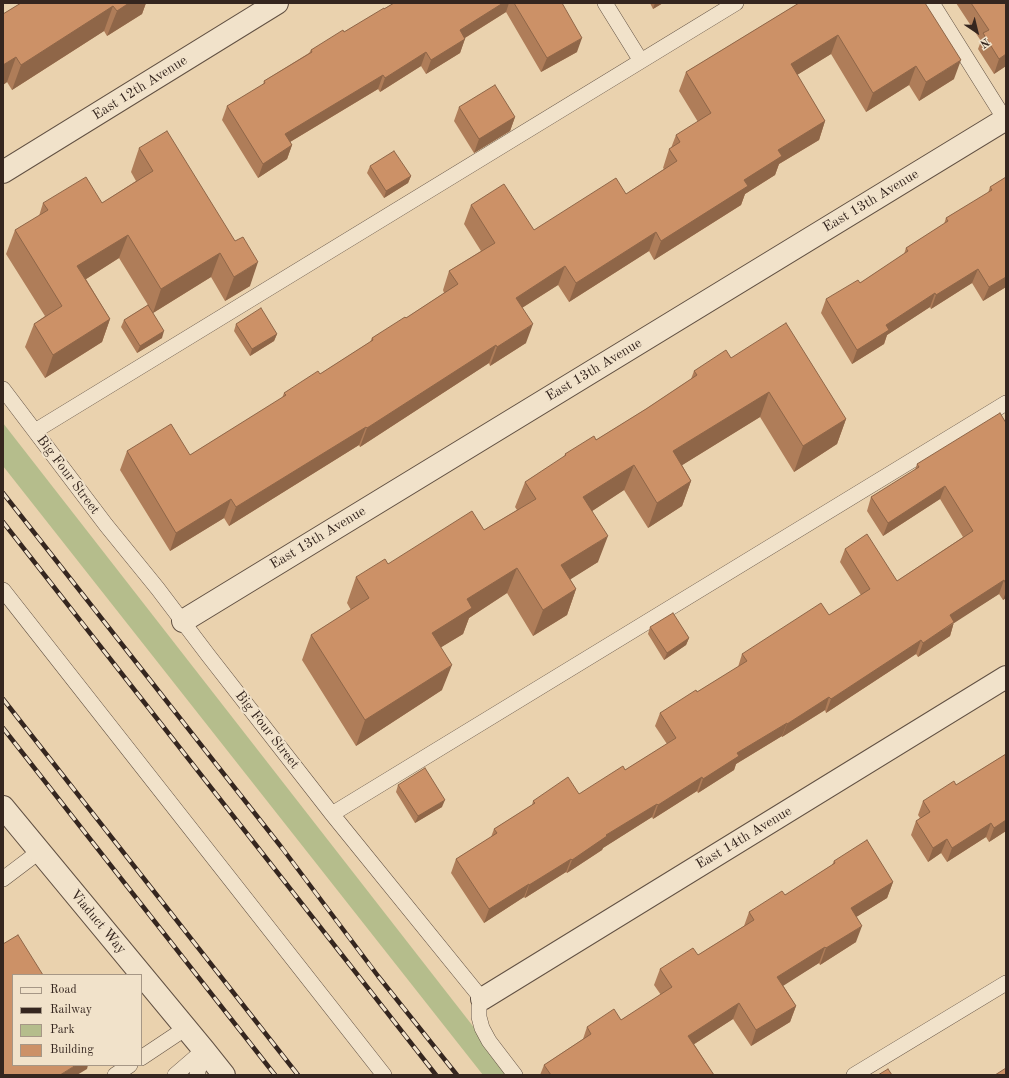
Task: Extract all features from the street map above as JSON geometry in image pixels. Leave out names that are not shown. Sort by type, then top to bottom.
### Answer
[{"type":"street","name":"East 12th Avenue","points":[[3,172],[277,3]]},
{"type":"street","name":"East 13th Avenue","points":[[183,621],[1006,120]]},
{"type":"street","name":"East 14th Avenue","points":[[482,999],[1006,677]]},
{"type":"street","name":"Viaduct Way","points":[[3,807],[141,974]]},
{"type":"street","name":"Viaduct Way","points":[[142,975],[224,1075]]},
{"type":"lane","points":[[605,3],[641,61]]},
{"type":"lane","points":[[35,431],[736,3]]},
{"type":"lane","points":[[932,3],[1006,120]]},
{"type":"lane","name":"Big Four Street","points":[[3,389],[106,525],[183,621],[332,814],[482,999]]},
{"type":"lane","points":[[332,814],[1006,403]]},
{"type":"lane","points":[[3,590],[384,1075]]},
{"type":"lane","points":[[3,879],[40,851]]},
{"type":"lane","points":[[854,1075],[1006,983]]},
{"type":"lane","points":[[482,999],[479,1006],[479,1017],[482,1028],[515,1075]]},
{"type":"lane","points":[[142,1057],[186,1028]]},
{"type":"lane","points":[[175,1075],[204,1050]]},
{"type":"lane","points":[[197,1075],[204,1050]]},
{"type":"lane","points":[[115,1075],[128,1066]]},
{"type":"green space","points":[[3,423],[511,1075],[483,1075],[3,466]]},
{"type":"building","points":[[21,3],[129,3],[117,11],[113,6],[21,65],[16,57],[3,65],[3,14]]},
{"type":"building","points":[[394,3],[503,3],[460,30],[465,39],[431,60],[426,52],[385,78],[383,75],[285,134],[292,145],[263,164],[227,106],[265,83],[264,81],[312,52],[311,50],[343,30],[344,32]]},
{"type":"building","points":[[514,3],[562,3],[582,38],[547,58]]},
{"type":"building","points":[[799,3],[925,3],[961,60],[926,82],[916,66],[873,93],[838,35],[791,64],[825,121],[778,150],[782,156],[744,180],[748,186],[661,241],[656,232],[576,283],[565,266],[516,298],[533,324],[497,347],[496,345],[367,428],[366,427],[236,507],[231,499],[176,533],[127,451],[171,424],[190,455],[286,395],[284,393],[318,371],[320,374],[373,340],[372,338],[458,284],[449,271],[495,243],[471,205],[504,184],[534,230],[616,178],[626,194],[677,161],[669,149],[680,142],[676,135],[711,113],[686,72]]},
{"type":"building","points":[[971,3],[1006,3],[1006,54],[999,59],[983,33],[989,30]]},
{"type":"building","points":[[495,85],[515,117],[479,139],[459,107]]},
{"type":"building","points":[[167,131],[235,241],[243,237],[258,262],[234,277],[220,253],[161,289],[128,235],[77,266],[110,319],[53,355],[34,324],[62,306],[15,230],[48,210],[43,203],[86,177],[102,203],[153,171],[139,148]]},
{"type":"building","points":[[394,151],[411,176],[386,191],[370,166]]},
{"type":"building","points":[[1006,177],[1006,277],[989,287],[978,269],[936,295],[935,293],[886,325],[889,330],[857,350],[826,299],[858,280],[860,283],[908,251],[906,248],[948,221],[946,218],[992,190],[990,187]]},
{"type":"building","points":[[148,305],[164,331],[140,346],[124,320]]},
{"type":"building","points":[[261,308],[277,334],[252,349],[236,324]]},
{"type":"building","points":[[786,323],[846,419],[803,446],[769,392],[673,451],[691,481],[657,503],[634,465],[583,497],[608,536],[561,565],[576,589],[543,610],[517,568],[467,599],[472,608],[432,633],[452,665],[365,720],[311,635],[369,598],[356,577],[385,559],[388,564],[472,511],[484,530],[536,499],[525,482],[566,455],[565,454],[594,436],[596,440],[646,409],[697,375],[694,371],[726,350],[731,358]]},
{"type":"building","points":[[1000,413],[1006,423],[1006,584],[1004,580],[950,615],[954,622],[923,643],[921,640],[831,699],[829,697],[787,724],[737,753],[739,756],[703,779],[702,777],[658,805],[657,804],[606,835],[607,836],[572,860],[571,859],[489,909],[456,859],[497,833],[494,829],[535,803],[533,801],[568,777],[579,794],[623,766],[625,770],[676,738],[660,713],[696,690],[697,692],[747,661],[742,654],[821,603],[829,615],[870,589],[845,549],[867,534],[897,581],[973,531],[945,486],[888,523],[871,497],[919,467],[917,464]]},
{"type":"building","points":[[673,613],[689,638],[667,653],[650,627]]},
{"type":"building","points":[[1006,754],[1006,820],[994,828],[991,823],[952,848],[947,839],[933,848],[916,821],[930,812],[923,801],[954,781],[956,785]]},
{"type":"building","points":[[425,768],[445,800],[418,816],[398,785]]},
{"type":"building","points":[[867,840],[893,882],[851,908],[862,926],[777,977],[796,1006],[756,1030],[739,1003],[688,1036],[714,1075],[551,1075],[544,1065],[591,1034],[587,1027],[614,1009],[621,1020],[672,987],[660,969],[693,948],[698,955],[754,920],[749,912],[782,891],[785,895],[835,863],[834,861]]},
{"type":"building","points":[[18,935],[42,974],[12,974],[12,1066],[74,1066],[60,1075],[3,1075],[3,944]]},
{"type":"building","points":[[1006,1068],[1006,1075],[995,1075]]},
{"type":"building","points":[[888,1069],[892,1075],[878,1075]]},
{"type":"railway","points":[[3,493],[282,848],[378,976],[457,1075]]},
{"type":"railway","points":[[3,522],[436,1075]]},
{"type":"railway","points":[[3,699],[298,1075]]},
{"type":"railway","points":[[3,728],[275,1075]]}]
